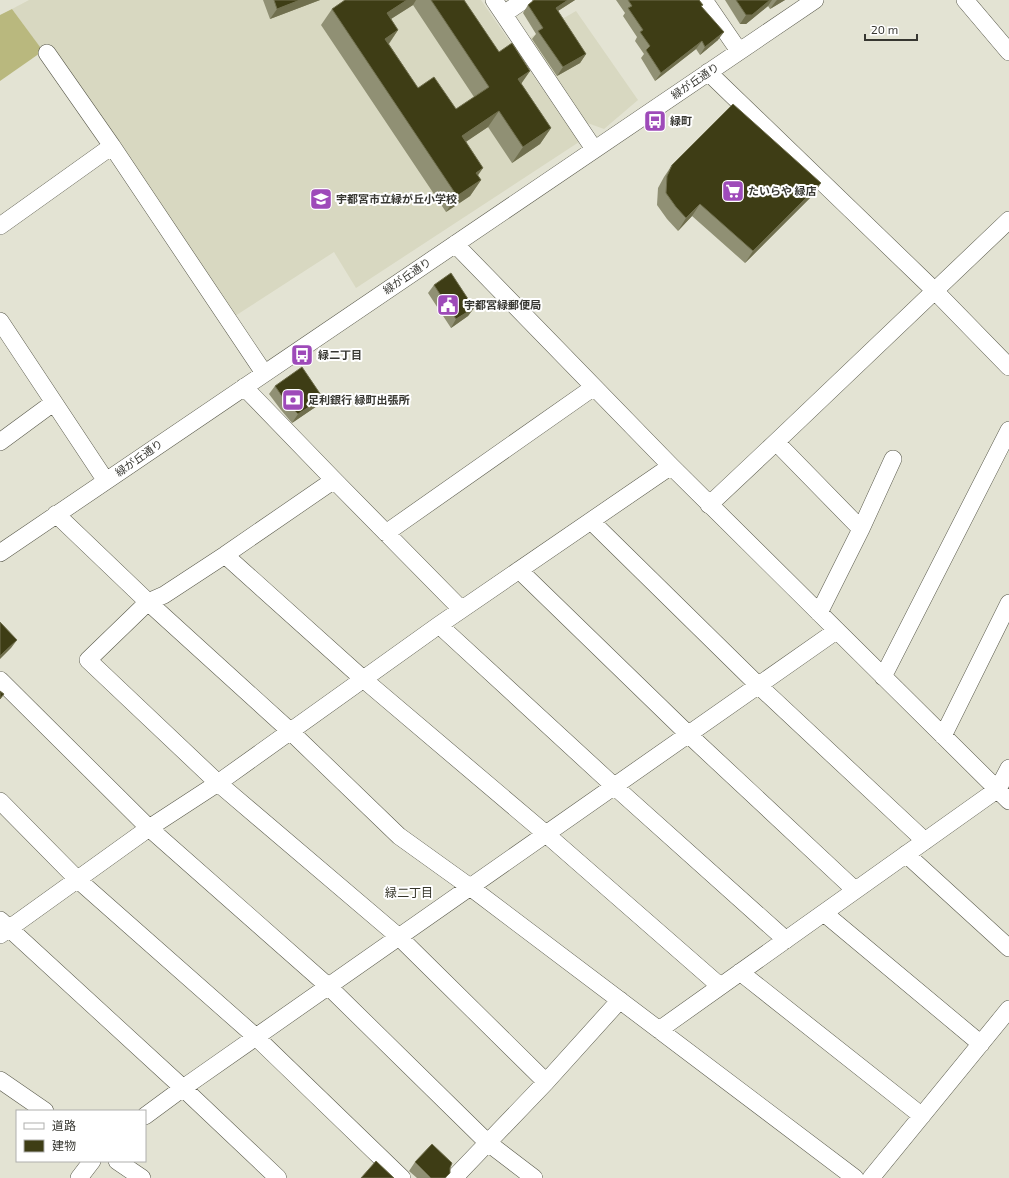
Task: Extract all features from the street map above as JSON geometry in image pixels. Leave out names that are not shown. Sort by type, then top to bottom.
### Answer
[{"type":"street","points":[[494,0],[594,149]]},
{"type":"street","points":[[504,14],[524,0]]},
{"type":"street","points":[[704,0],[739,51]]},
{"type":"street","points":[[965,0],[1009,52]]},
{"type":"street","name":"緑が丘通り","points":[[0,553],[739,51],[810,1]]},
{"type":"street","points":[[47,52],[112,146],[264,373]]},
{"type":"street","points":[[708,72],[934,290],[1009,367]]},
{"type":"street","points":[[0,226],[112,146]]},
{"type":"street","points":[[709,504],[1009,220]]},
{"type":"street","points":[[455,244],[671,466],[1003,795]]},
{"type":"street","points":[[0,321],[106,481]]},
{"type":"street","points":[[244,387],[461,609]]},
{"type":"street","points":[[386,533],[594,387]]},
{"type":"street","points":[[0,442],[54,403]]},
{"type":"street","points":[[883,677],[1009,430]]},
{"type":"street","points":[[776,442],[861,529]]},
{"type":"street","points":[[819,613],[861,529],[893,459]]},
{"type":"street","points":[[278,1178],[183,1088],[3,928],[77,880],[149,828],[218,783],[362,678],[671,466]]},
{"type":"street","points":[[334,480],[225,555],[164,595],[148,602],[88,660],[218,783],[399,937],[546,1082]]},
{"type":"street","points":[[56,514],[148,602],[290,731],[399,836],[470,887],[855,1178]]},
{"type":"street","points":[[591,521],[758,684],[925,841]]},
{"type":"street","points":[[225,555],[362,678],[546,834],[720,986]]},
{"type":"street","points":[[519,570],[688,734],[856,890]]},
{"type":"street","points":[[943,736],[1009,603]]},
{"type":"street","points":[[439,625],[614,786],[786,940]]},
{"type":"street","points":[[146,1115],[836,630]]},
{"type":"street","points":[[0,680],[149,828],[328,986],[487,1142],[534,1178]]},
{"type":"street","points":[[659,1030],[925,841],[1003,795],[1009,768]]},
{"type":"street","points":[[0,801],[77,880],[256,1037],[402,1178]]},
{"type":"street","points":[[906,854],[1009,948]]},
{"type":"street","points":[[824,912],[981,1044]]},
{"type":"street","points":[[740,972],[922,1116]]},
{"type":"street","points":[[454,1178],[546,1082],[620,1000]]},
{"type":"street","points":[[871,1178],[1009,1008]]},
{"type":"street","points":[[0,1080],[44,1110]]},
{"type":"street","points":[[80,1178],[91,1162]]},
{"type":"street","points":[[118,1162],[142,1178]]},
{"type":"shaded area","name":"宇都宮市立緑が丘小学校","points":[[29,0],[481,0],[579,142],[356,288],[334,252],[235,316],[12,9]]},
{"type":"shaded area","points":[[12,9],[43,51],[0,81],[0,15]]},
{"type":"shaded area","points":[[576,11],[638,100],[604,129],[582,121],[526,40]]},
{"type":"building","points":[[274,0],[300,0],[277,9]]},
{"type":"building","points":[[345,0],[407,0],[387,13],[398,30],[385,39],[418,88],[434,77],[456,109],[489,87],[431,0],[464,0],[499,52],[512,43],[530,71],[518,79],[551,128],[523,147],[499,111],[462,136],[483,168],[476,173],[481,180],[457,196],[332,9]]},
{"type":"building","points":[[534,0],[568,0],[556,8],[586,54],[563,67],[538,31],[543,28],[528,5]]},
{"type":"building","points":[[628,0],[699,0],[703,5],[701,6],[724,32],[705,47],[702,41],[661,73],[646,50],[650,46],[640,32],[643,30],[628,8],[632,6]]},
{"type":"building","points":[[736,0],[770,0],[752,15],[746,15]]},
{"type":"building","name":"たいらや 緑店","points":[[733,104],[821,183],[753,251],[700,204],[686,218],[666,193],[667,176],[672,165]]},
{"type":"building","points":[[451,273],[474,308],[456,319],[434,285]]},
{"type":"building","name":"足利銀行 緑町出張所","points":[[302,367],[323,398],[298,414],[286,402],[275,386]]},
{"type":"building","points":[[0,622],[17,640],[0,656]]},
{"type":"building","points":[[0,691],[4,694],[0,699]]},
{"type":"building","points":[[432,1144],[452,1163],[450,1173],[445,1178],[431,1178],[415,1162]]},
{"type":"building","points":[[376,1161],[394,1178],[361,1178]]},
{"type":"place","name":"緑町","points":[[655,121]]},
{"type":"place","name":"たいらや 緑店","points":[[733,191]]},
{"type":"place","name":"宇都宮市立緑が丘小学校","points":[[321,199]]},
{"type":"place","name":"宇都宮緑郵便局","points":[[448,305]]},
{"type":"place","name":"緑二丁目","points":[[302,355]]},
{"type":"place","name":"足利銀行 緑町出張所","points":[[293,400]]},
{"type":"district","name":"緑二丁目","points":[[409,893]]}]
